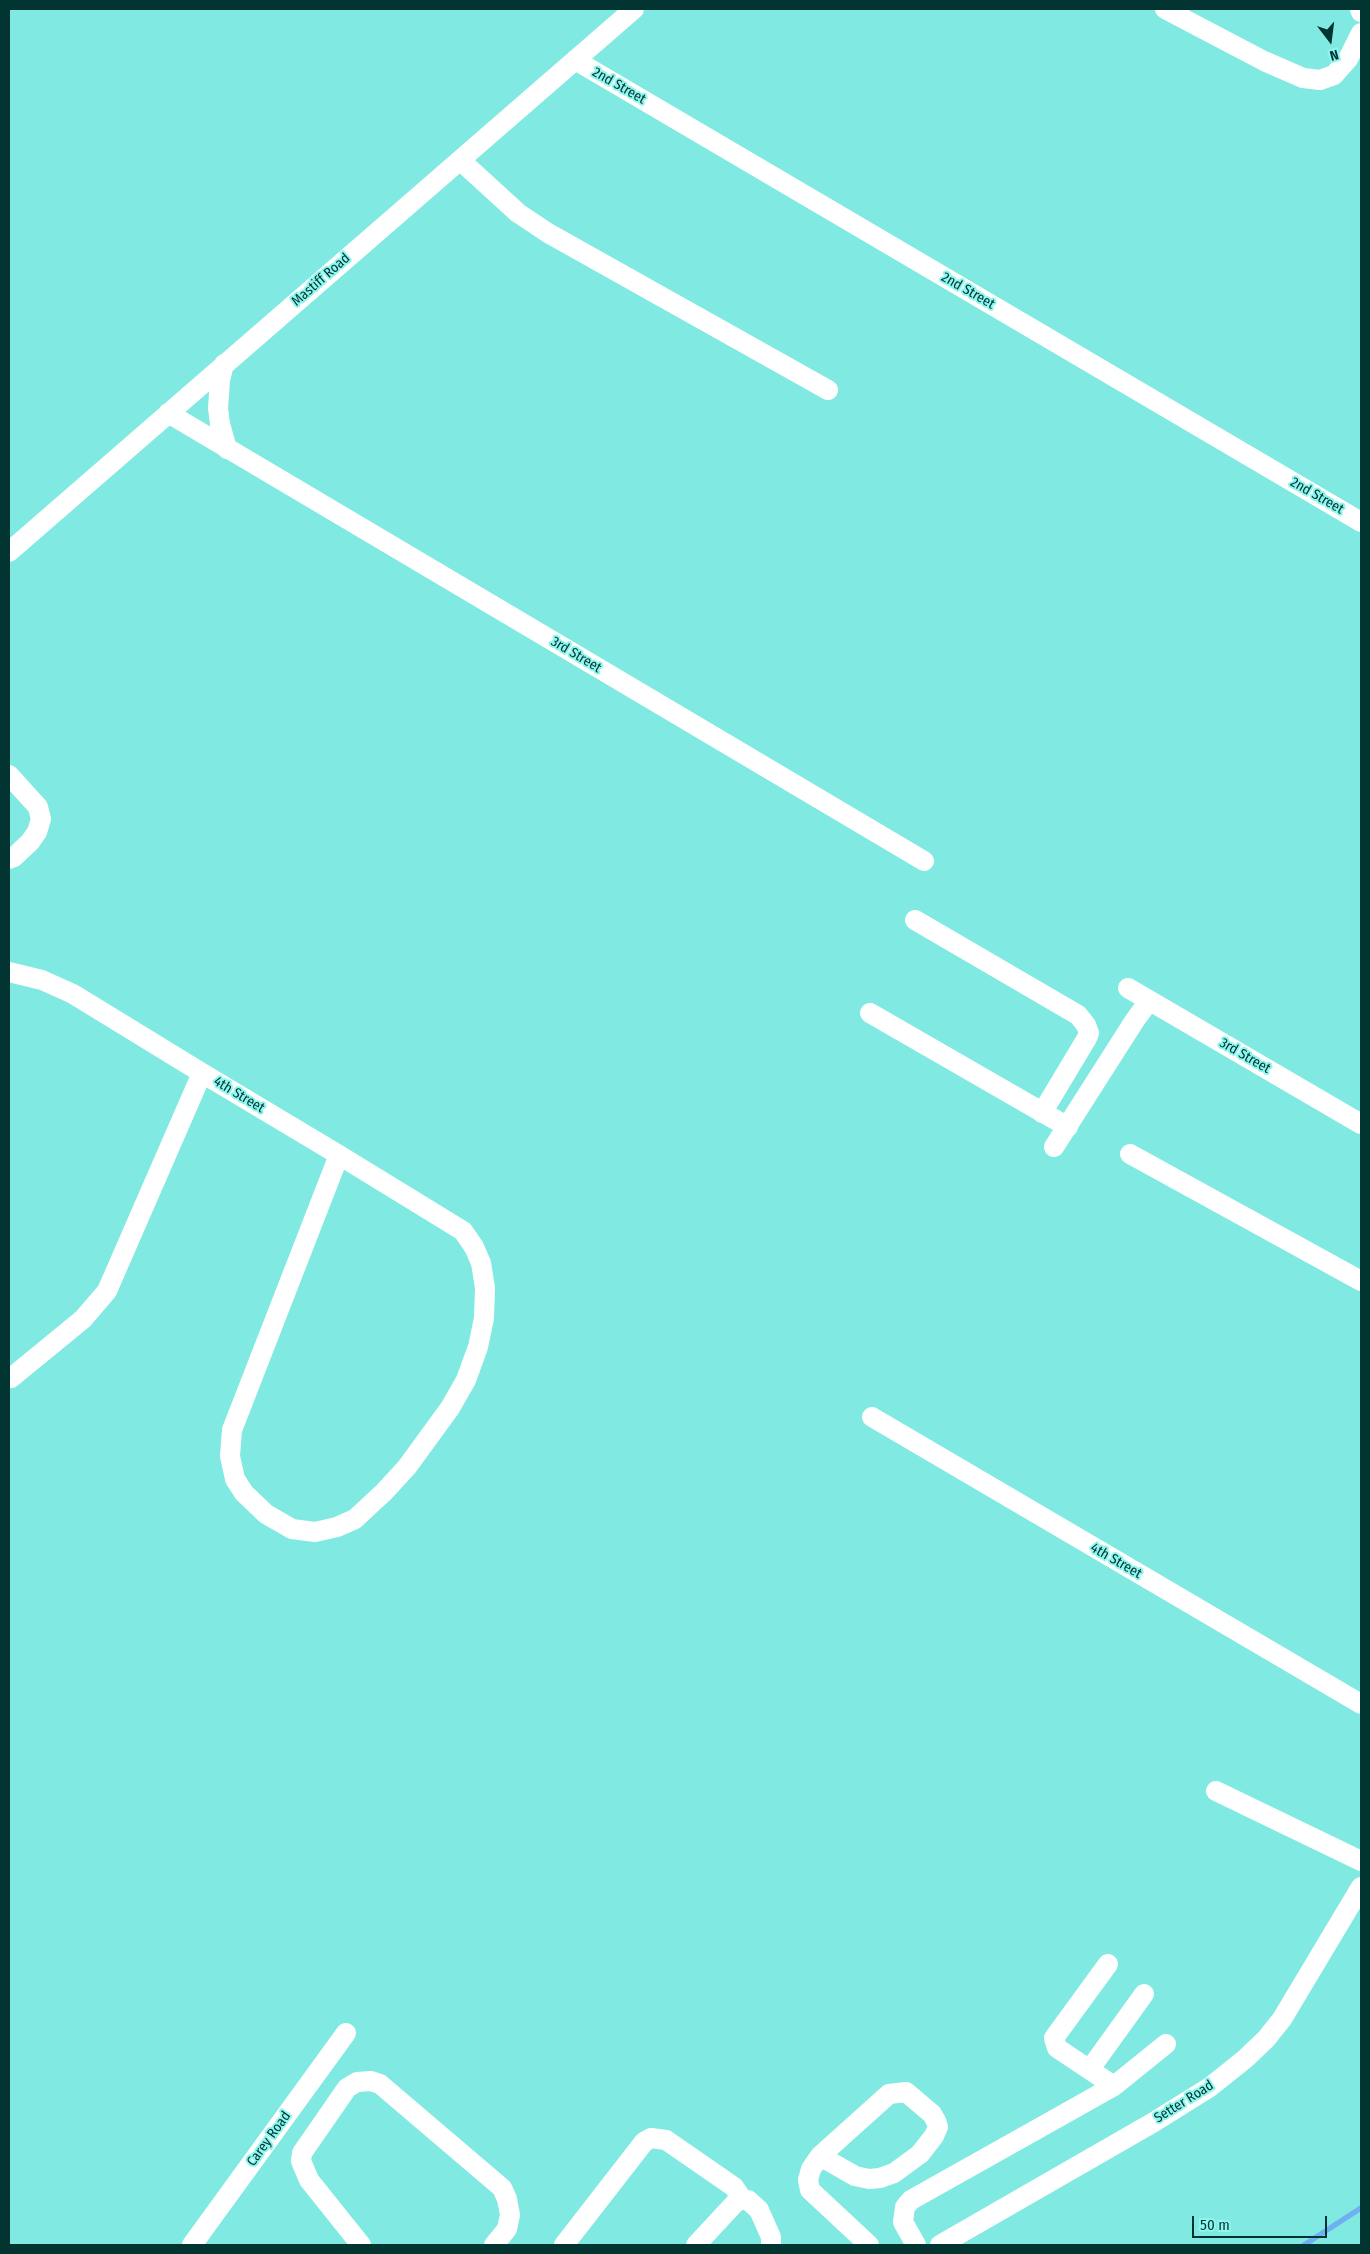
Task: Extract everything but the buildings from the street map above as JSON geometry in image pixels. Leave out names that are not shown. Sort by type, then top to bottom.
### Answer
[{"type":"street","name":"Mastiff Road","points":[[9,552],[634,9]]},
{"type":"street","points":[[1165,9],[1264,61],[1303,78],[1320,80],[1334,75],[1348,59],[1361,33]]},
{"type":"street","name":"2nd Street","points":[[575,60],[1361,522]]},
{"type":"street","points":[[460,160],[506,203],[548,233],[828,390]]},
{"type":"street","points":[[224,364],[220,380],[218,408],[227,449]]},
{"type":"street","name":"3rd Street","points":[[168,413],[924,861]]},
{"type":"street","points":[[9,775],[38,807],[41,819],[37,832],[30,842],[14,857],[9,858]]},
{"type":"street","points":[[915,920],[1078,1015],[1086,1025],[1089,1033],[1087,1038],[1042,1114]]},
{"type":"street","name":"4th Street","points":[[9,972],[42,980],[73,994],[463,1230],[474,1247],[481,1263],[485,1288],[484,1318],[478,1347],[466,1380],[450,1408],[407,1467],[384,1492],[355,1519],[337,1527],[316,1532],[292,1529],[266,1514],[244,1493],[235,1479],[230,1456],[232,1430],[339,1155]]},
{"type":"street","name":"3rd Street","points":[[1128,988],[1361,1124]]},
{"type":"street","points":[[1054,1147],[1149,1001]]},
{"type":"street","points":[[870,1013],[1042,1114],[1068,1127]]},
{"type":"street","points":[[10,1378],[83,1319],[107,1291],[202,1073]]},
{"type":"street","points":[[1130,1154],[1360,1277]]},
{"type":"street","name":"4th Street","points":[[872,1417],[1361,1704]]},
{"type":"street","points":[[1216,1792],[1361,1861]]},
{"type":"street","name":"Setter Road","points":[[940,2245],[1154,2122],[1210,2087],[1245,2059],[1282,2019],[1361,1887]]},
{"type":"street","points":[[1108,1964],[1054,2038],[1057,2048],[1114,2086]]},
{"type":"street","points":[[1090,2069],[1144,1994]]},
{"type":"street","name":"Carey Road","points":[[192,2245],[346,2033]]},
{"type":"street","points":[[916,2245],[903,2222],[905,2207],[911,2200],[1114,2086],[1166,2044]]},
{"type":"street","points":[[361,2245],[309,2180],[301,2161],[302,2153],[347,2088],[357,2082],[371,2081],[380,2084],[502,2188],[507,2199],[510,2215],[507,2229],[494,2245]]},
{"type":"street","points":[[820,2156],[855,2176],[869,2179],[880,2178],[894,2173],[920,2154],[934,2136],[938,2127],[936,2121],[932,2114],[906,2092],[889,2094],[820,2156],[811,2169],[808,2180],[810,2190],[869,2245]]},
{"type":"street","points":[[564,2245],[644,2142],[651,2138],[666,2140],[734,2187],[742,2200]]},
{"type":"street","points":[[696,2245],[735,2202],[742,2200],[748,2200],[758,2210],[771,2237],[771,2245]]},
{"type":"waterway","points":[[1304,2245],[1361,2208]]}]
